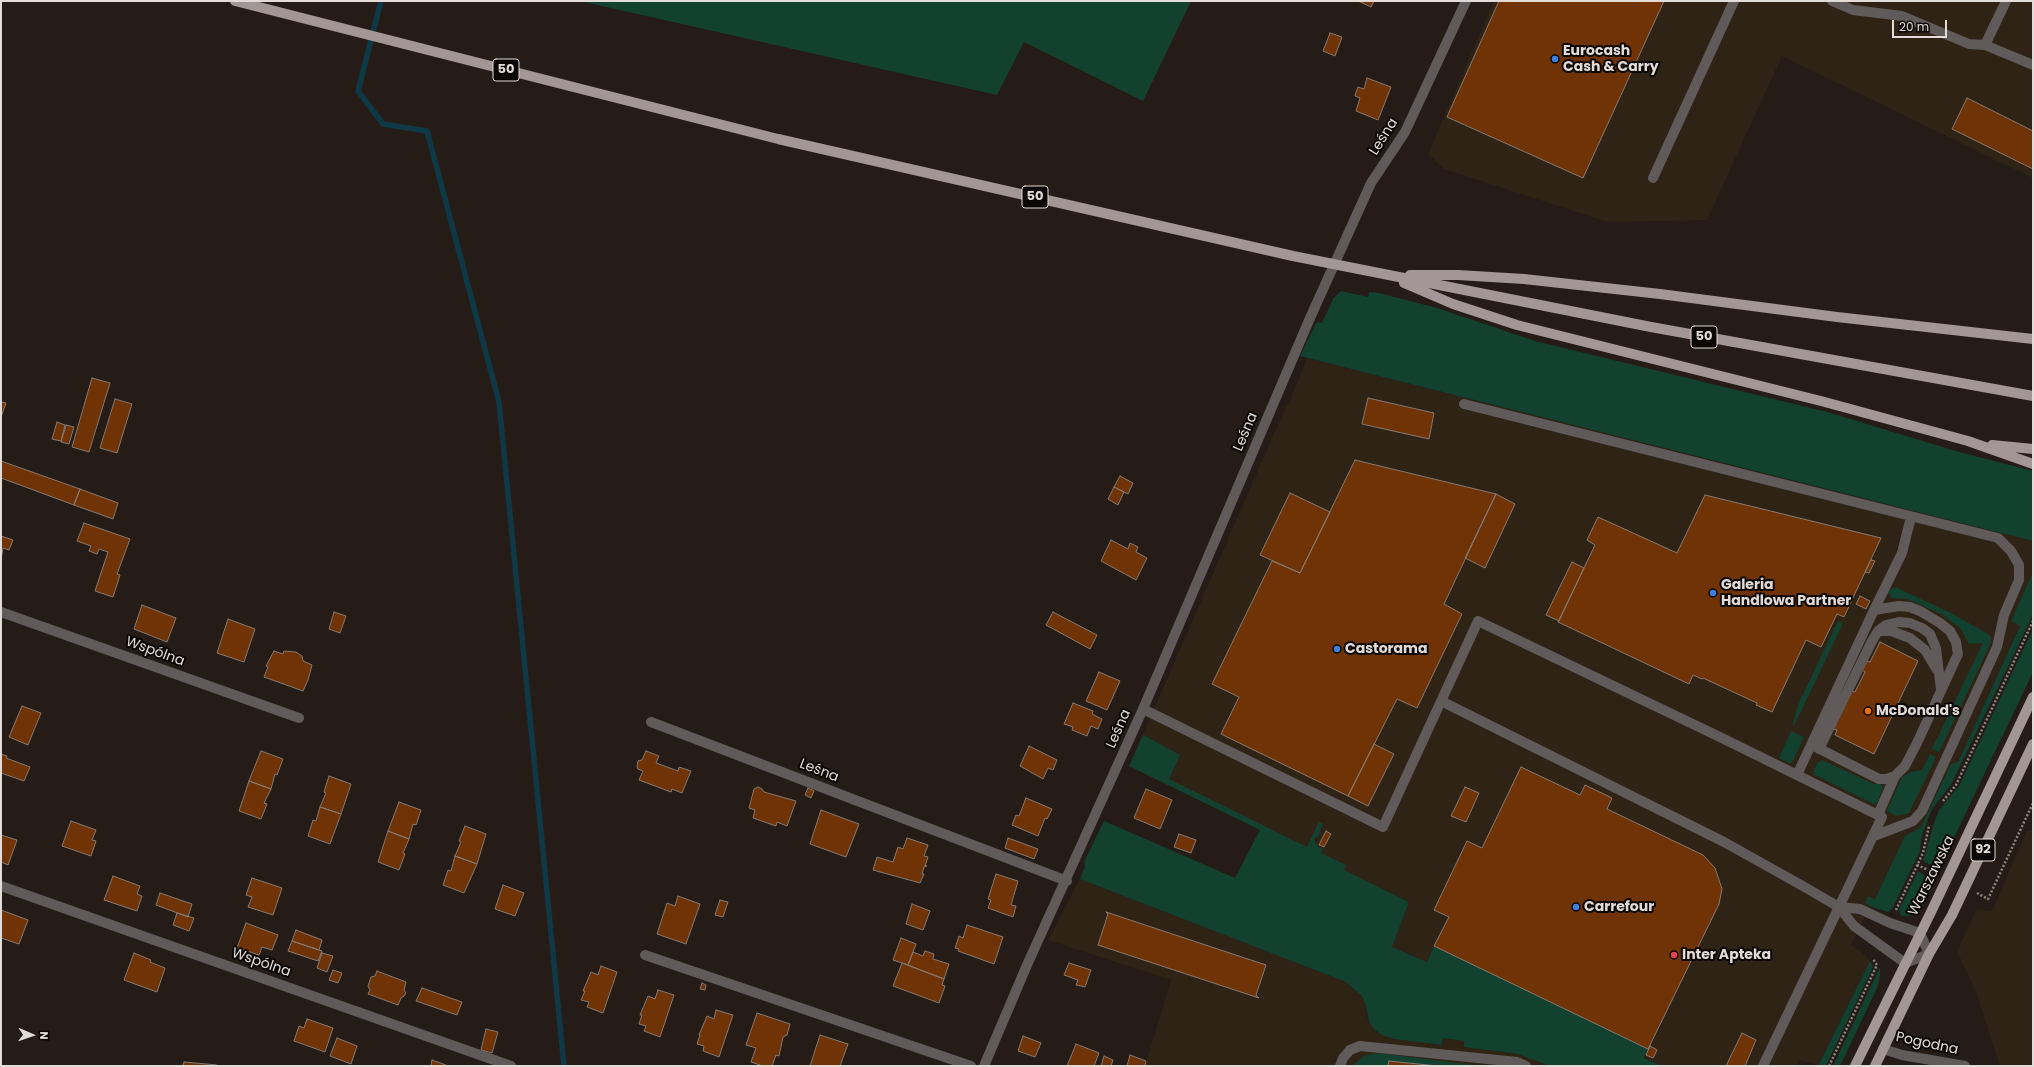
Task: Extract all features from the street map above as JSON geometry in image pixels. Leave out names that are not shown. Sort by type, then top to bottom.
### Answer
[{"type":"main road","name":"50","points":[[235,1],[778,139],[1293,256],[1651,327],[2028,395]]},
{"type":"main road","points":[[1386,275],[1458,275],[1531,280],[2033,339]]},
{"type":"main road","points":[[1386,275],[1454,304],[1517,325],[1968,441],[2033,464]]},
{"type":"main road","points":[[1968,441],[2033,449]]},
{"type":"main road","name":"Warszawska","points":[[1855,1066],[2033,697]]},
{"type":"main road","name":"92","points":[[1875,1066],[1929,954],[1952,915],[2033,744]]},
{"type":"street","name":"Leśna","points":[[984,1066],[1027,965],[1067,881],[1143,709],[1282,380],[1371,182],[1405,132],[1466,1]]},
{"type":"street","points":[[1653,178],[1734,1]]},
{"type":"street","points":[[1832,1],[1902,16],[1969,44],[1985,45],[2033,65]]},
{"type":"street","points":[[1985,45],[2006,1]]},
{"type":"street","points":[[1464,404],[1998,538],[2012,550],[2019,565],[2019,580],[2004,615],[1997,647],[1922,811],[1913,821],[1874,836]]},
{"type":"street","points":[[1815,747],[1874,610],[1902,552],[1910,517]]},
{"type":"street","points":[[1874,610],[1887,607],[1910,607],[1929,616],[1950,631],[1956,642],[1958,654],[1905,766],[1895,776],[1878,815]]},
{"type":"street","name":"Wspólna","points":[[1,612],[299,718]]},
{"type":"street","points":[[1143,709],[1383,827],[1478,621],[1882,817],[1763,1066]]},
{"type":"street","points":[[1797,775],[1815,747],[1878,631],[1886,625],[1904,622],[1916,625],[1926,631],[1935,643],[1941,690]]},
{"type":"street","points":[[1878,631],[1891,631],[1910,638],[1925,650],[1939,673]]},
{"type":"street","points":[[1441,701],[1724,842],[1839,907],[1854,926],[1905,962],[1929,954],[1920,932],[1890,923],[1860,909],[1839,907]]},
{"type":"street","name":"Leśna","points":[[651,722],[1067,881]]},
{"type":"street","points":[[1815,747],[1878,779],[1887,779],[1895,776]]},
{"type":"street","name":"Wspólna","points":[[1,886],[511,1066]]},
{"type":"street","points":[[645,955],[970,1066]]},
{"type":"street","points":[[1340,1066],[1343,1058],[1350,1050],[1360,1046],[1517,1062],[1526,1066]]},
{"type":"street","name":"Pogodna","points":[[1883,1048],[1902,1055],[1965,1066]]},
{"type":"path","points":[[1939,806],[1956,785],[2033,621]]},
{"type":"path","points":[[1974,892],[1988,898],[2033,803]]},
{"type":"path","points":[[1895,913],[1923,853],[1926,834],[1930,823]]},
{"type":"path","points":[[1917,865],[1937,874]]},
{"type":"path","points":[[1830,1066],[1877,966],[1873,958],[1875,953]]},
{"type":"shaded area","points":[[1494,1],[2033,1],[2033,178],[1782,56],[1707,220],[1608,222],[1444,169],[1428,154]]},
{"type":"shaded area","points":[[1307,358],[2033,541],[2033,572],[2011,621],[2020,625],[1958,762],[1931,806],[1921,827],[1905,836],[1875,900],[1868,896],[1865,903],[1870,906],[1851,945],[1862,952],[1870,961],[1818,1065],[1799,1060],[1796,1066],[1662,1066],[1644,1058],[1648,1049],[1434,946],[1427,962],[1392,947],[1409,902],[1129,766],[1287,404],[1289,404]]},
{"type":"shaded area","points":[[2027,831],[2033,831],[2033,1066],[2000,1066],[1976,992],[1957,951],[1977,909],[1992,911]]},
{"type":"shaded area","points":[[1080,879],[1346,982],[1362,996],[1366,1006],[1367,1017],[1382,1035],[1394,1039],[1442,1045],[1443,1038],[1464,1041],[1464,1047],[1518,1054],[1550,1066],[1145,1066],[1171,980],[1048,940]]},
{"type":"green space","points":[[580,1],[1191,1],[1143,101],[1024,42],[997,95]]},
{"type":"green space","points":[[1341,291],[1368,297],[1369,292],[1379,293],[1437,308],[1535,341],[1827,412],[1959,452],[2033,471],[2033,541],[1300,356],[1317,322],[1322,323],[1333,299]]},
{"type":"green space","points":[[2033,572],[2033,612],[2030,621],[1951,785],[1932,809],[1922,835],[1920,851],[1892,909],[1888,912],[1870,906],[1865,903],[1868,896],[1875,899],[1905,836],[1921,827],[1951,764],[1958,762],[2020,626],[2011,621]]},
{"type":"green space","points":[[1895,587],[1951,613],[1988,634],[1991,638],[1991,643],[1939,752],[1932,749],[1983,643],[1969,644],[1961,629],[1943,615],[1908,599],[1892,598],[1888,593],[1889,590]]},
{"type":"green space","points":[[1838,621],[1843,623],[1794,726],[1793,724],[1798,705]]},
{"type":"green space","points":[[2033,629],[2033,672],[1939,869],[1923,861],[1939,810],[1959,786]]},
{"type":"green space","points":[[1791,731],[1804,737],[1792,763],[1789,763],[1779,758]]},
{"type":"green space","points":[[1143,735],[1180,755],[1169,779],[1307,847],[1319,822],[1323,824],[1318,837],[1314,838],[1317,846],[1323,849],[1321,853],[1346,865],[1344,870],[1409,902],[1392,947],[1427,962],[1434,946],[1648,1049],[1644,1058],[1662,1066],[1550,1066],[1518,1054],[1464,1047],[1464,1041],[1443,1038],[1442,1045],[1394,1039],[1382,1035],[1373,1028],[1369,1021],[1362,996],[1346,982],[1080,879],[1085,866],[1084,862],[1104,821],[1235,878],[1260,830],[1129,766]]},
{"type":"green space","points":[[1930,754],[1936,757],[1909,813],[1897,816],[1887,811],[1902,777],[1911,772],[1922,770]]},
{"type":"green space","points":[[1822,760],[1874,784],[1881,784],[1883,787],[1877,803],[1874,804],[1813,774],[1817,763]]},
{"type":"green space","points":[[1918,871],[1934,883],[1921,908],[1909,916],[1901,916],[1899,910]]},
{"type":"green space","points":[[1870,961],[1873,967],[1826,1066],[1818,1066]]},
{"type":"green space","points":[[1880,967],[1880,976],[1877,988],[1840,1066],[1833,1066]]},
{"type":"green space","points":[[1377,1053],[1482,1066],[1438,1066],[1389,1061],[1388,1066],[1352,1066],[1364,1056]]},
{"type":"building","points":[[1358,1],[1374,1],[1371,7]]},
{"type":"building","name":"Eurocash Cash & Carry","points":[[1499,1],[1664,1],[1583,178],[1447,117]]},
{"type":"building","points":[[1330,33],[1342,37],[1335,56],[1323,51]]},
{"type":"building","points":[[1367,78],[1391,87],[1378,120],[1356,111],[1360,98],[1355,95],[1358,87],[1364,89]]},
{"type":"building","points":[[1967,98],[2033,131],[2033,169],[1952,129]]},
{"type":"building","points":[[92,378],[110,383],[89,452],[72,447]]},
{"type":"building","points":[[1368,398],[1434,413],[1429,439],[1362,424]]},
{"type":"building","points":[[115,399],[132,404],[117,453],[100,448]]},
{"type":"building","points":[[1,402],[6,403],[1,417]]},
{"type":"building","points":[[57,422],[65,425],[61,441],[52,439]]},
{"type":"building","points":[[66,425],[74,427],[69,444],[61,442]]},
{"type":"building","name":"Castorama","points":[[1355,460],[1496,494],[1444,604],[1462,614],[1417,708],[1397,699],[1348,796],[1221,734],[1239,697],[1212,684],[1272,561],[1300,573]]},
{"type":"building","points":[[1,461],[80,489],[74,505],[1,478]]},
{"type":"building","points":[[1120,476],[1133,483],[1128,494],[1114,487]]},
{"type":"building","points":[[1114,487],[1124,492],[1118,505],[1108,499]]},
{"type":"building","points":[[80,489],[118,503],[113,519],[74,505]]},
{"type":"building","points":[[1290,493],[1330,512],[1300,573],[1260,555]]},
{"type":"building","points":[[1496,494],[1515,504],[1485,568],[1465,558]]},
{"type":"building","name":"Galeria Handlowa Partner","points":[[1705,495],[1881,538],[1844,617],[1837,614],[1821,647],[1806,640],[1772,712],[1756,705],[1757,703],[1703,678],[1702,679],[1693,675],[1689,684],[1558,622],[1595,545],[1587,540],[1598,517],[1677,553]]},
{"type":"building","points":[[84,523],[130,539],[117,574],[120,575],[113,597],[95,591],[108,552],[99,549],[97,554],[89,551],[91,546],[77,541]]},
{"type":"building","points":[[1,536],[13,540],[9,550],[3,548],[1,560]]},
{"type":"building","points":[[1111,540],[1128,549],[1130,543],[1138,547],[1136,552],[1147,558],[1136,580],[1101,561]]},
{"type":"building","points":[[1871,560],[1875,561],[1869,573],[1865,572]]},
{"type":"building","points":[[1572,562],[1584,568],[1559,621],[1546,615]]},
{"type":"building","points":[[1860,596],[1870,601],[1866,609],[1856,604]]},
{"type":"building","points":[[142,605],[176,618],[167,642],[134,629]]},
{"type":"building","points":[[334,612],[346,616],[340,633],[329,629]]},
{"type":"building","points":[[1053,612],[1097,635],[1090,649],[1046,625]]},
{"type":"building","points":[[228,619],[255,629],[244,662],[217,653]]},
{"type":"building","name":"McDonald's","points":[[1880,642],[1918,661],[1874,754],[1835,735],[1837,730],[1833,729],[1852,691],[1855,692],[1865,672],[1862,670],[1866,661],[1870,662]]},
{"type":"building","points":[[274,651],[283,654],[284,651],[296,652],[302,656],[303,661],[312,665],[303,691],[264,677],[268,667],[266,666]]},
{"type":"building","points":[[1099,672],[1120,681],[1107,710],[1086,701]]},
{"type":"building","points":[[1073,703],[1093,711],[1092,714],[1102,719],[1098,729],[1091,726],[1087,736],[1072,730],[1073,727],[1064,724]]},
{"type":"building","points":[[22,706],[41,713],[28,745],[9,737]]},
{"type":"building","points":[[1374,744],[1394,754],[1368,806],[1348,796]]},
{"type":"building","points":[[1029,746],[1057,760],[1053,770],[1048,768],[1043,779],[1020,766]]},
{"type":"building","points":[[261,751],[283,759],[277,775],[275,774],[271,789],[249,781]]},
{"type":"building","points":[[646,751],[659,756],[656,763],[678,771],[679,767],[691,771],[682,793],[672,789],[671,792],[639,780],[643,771],[638,769],[638,761],[642,760]]},
{"type":"building","points":[[1,754],[7,756],[6,758],[30,767],[24,781],[1,773]]},
{"type":"building","name":"Carrefour","points":[[1521,767],[1580,795],[1585,785],[1612,798],[1607,809],[1703,855],[1715,868],[1722,889],[1719,904],[1648,1049],[1434,946],[1449,917],[1434,910],[1467,841],[1482,848]]},
{"type":"building","points":[[329,776],[351,784],[341,814],[320,807],[326,793],[324,792]]},
{"type":"building","points":[[249,781],[271,789],[264,803],[267,804],[261,819],[239,811]]},
{"type":"building","points":[[758,787],[764,792],[796,801],[787,826],[777,822],[776,826],[753,818],[755,810],[749,808],[754,789]]},
{"type":"building","points":[[1465,787],[1479,793],[1466,822],[1451,816]]},
{"type":"building","points":[[808,788],[814,791],[811,798],[805,795]]},
{"type":"building","points":[[1146,789],[1172,800],[1160,829],[1134,818]]},
{"type":"building","points":[[1026,798],[1052,809],[1047,819],[1045,818],[1038,836],[1012,825],[1016,815],[1019,816]]},
{"type":"building","points":[[399,802],[421,810],[416,825],[413,824],[409,839],[388,831]]},
{"type":"building","points":[[320,807],[341,814],[330,844],[308,836],[313,820],[316,821]]},
{"type":"building","points":[[821,810],[859,824],[846,857],[810,844]]},
{"type":"building","points":[[71,821],[96,830],[92,840],[96,841],[91,856],[62,846]]},
{"type":"building","points":[[465,826],[486,834],[477,864],[455,856],[461,842],[459,841]]},
{"type":"building","points":[[388,831],[409,839],[403,853],[405,854],[399,870],[378,862]]},
{"type":"building","points":[[1326,831],[1331,834],[1324,847],[1319,845]]},
{"type":"building","points":[[1179,834],[1196,840],[1191,853],[1174,847]]},
{"type":"building","points":[[1,835],[17,840],[8,865],[1,862]]},
{"type":"building","points":[[907,838],[928,845],[924,856],[928,857],[925,866],[927,866],[924,867],[922,874],[924,874],[920,883],[873,870],[877,857],[893,862],[898,847],[903,849]]},
{"type":"building","points":[[1008,838],[1038,849],[1034,859],[1005,848]]},
{"type":"building","points":[[455,856],[477,864],[464,893],[443,885],[448,870],[451,871]]},
{"type":"building","points":[[996,874],[1018,881],[1011,905],[1016,906],[1013,917],[988,908],[991,900],[988,899]]},
{"type":"building","points":[[113,876],[140,886],[137,894],[142,896],[137,911],[104,900]]},
{"type":"building","points":[[252,878],[282,888],[273,915],[248,907],[252,897],[246,895]]},
{"type":"building","points":[[503,885],[524,893],[515,916],[495,909]]},
{"type":"building","points":[[160,893],[192,904],[188,917],[156,905]]},
{"type":"building","points":[[678,896],[700,904],[686,944],[657,934],[667,903],[675,906]]},
{"type":"building","points":[[720,900],[728,902],[723,917],[715,915]]},
{"type":"building","points":[[912,904],[930,911],[923,930],[906,924]]},
{"type":"building","points":[[1,910],[28,920],[19,944],[1,938]]},
{"type":"building","points":[[1106,912],[1266,965],[1256,995],[1259,998],[1098,945],[1108,914]]},
{"type":"building","points":[[177,913],[194,918],[189,931],[173,925]]},
{"type":"building","points":[[246,923],[278,935],[272,950],[262,947],[259,955],[237,948]]},
{"type":"building","points":[[967,925],[1003,937],[994,964],[958,951],[959,949],[955,948],[959,936],[963,938]]},
{"type":"building","points":[[296,930],[322,940],[319,950],[292,941]]},
{"type":"building","points":[[901,938],[916,944],[908,965],[893,960]]},
{"type":"building","points":[[292,941],[322,951],[318,961],[288,951]]},
{"type":"building","points":[[925,951],[934,954],[933,959],[949,964],[944,979],[908,965],[913,952],[923,956]]},
{"type":"building","points":[[134,953],[165,968],[157,992],[124,980]]},
{"type":"building","points":[[322,953],[333,956],[327,972],[317,968]]},
{"type":"building","points":[[902,963],[944,979],[942,985],[945,986],[939,1003],[893,986]]},
{"type":"building","points":[[1069,963],[1091,970],[1085,987],[1076,985],[1078,980],[1064,975]]},
{"type":"building","points":[[601,966],[617,972],[603,1013],[587,1007],[589,1002],[581,1000],[591,972],[598,975]]},
{"type":"building","points":[[333,970],[342,973],[338,983],[329,980]]},
{"type":"building","points":[[377,971],[406,982],[404,990],[406,993],[401,998],[398,1005],[368,994],[370,990],[368,986],[371,977],[375,976]]},
{"type":"building","points":[[702,983],[706,985],[705,990],[700,989]]},
{"type":"building","points":[[422,988],[462,1002],[457,1015],[416,1001]]},
{"type":"building","points":[[658,990],[674,995],[660,1037],[644,1031],[646,1026],[639,1024],[642,1015],[640,1015],[648,996],[655,999]]},
{"type":"building","points":[[716,1010],[733,1015],[719,1057],[703,1051],[704,1046],[697,1044],[707,1016],[714,1019]]},
{"type":"building","points":[[757,1013],[790,1024],[787,1035],[783,1037],[779,1056],[776,1055],[772,1066],[763,1066],[751,1062],[756,1048],[746,1045]]},
{"type":"building","points":[[307,1019],[333,1028],[325,1052],[294,1041],[299,1026],[304,1028]]},
{"type":"building","points":[[486,1029],[498,1032],[492,1053],[481,1050]]},
{"type":"building","points":[[1742,1033],[1756,1040],[1745,1066],[1726,1066]]},
{"type":"building","points":[[820,1035],[848,1044],[840,1066],[810,1066]]},
{"type":"building","points":[[1023,1036],[1041,1043],[1035,1057],[1018,1051]]},
{"type":"building","points":[[337,1038],[357,1046],[351,1064],[330,1056]]},
{"type":"building","points":[[1076,1044],[1099,1053],[1094,1066],[1067,1066]]},
{"type":"building","points":[[1650,1046],[1657,1050],[1653,1058],[1646,1055]]},
{"type":"building","points":[[1130,1055],[1146,1061],[1145,1066],[1127,1066]]},
{"type":"building","points":[[1104,1056],[1113,1060],[1111,1066],[1101,1066]]},
{"type":"building","points":[[432,1060],[446,1065],[446,1066],[431,1066]]},
{"type":"building","points":[[1389,1061],[1438,1066],[1388,1066]]},
{"type":"building","points":[[184,1062],[217,1065],[217,1066],[183,1066]]},
{"type":"waterway","points":[[381,1],[358,91],[383,124],[427,131],[499,402],[564,1066]]},
{"type":"place","name":"Eurocash Cash & Carry","points":[[1555,59]]},
{"type":"place","name":"Galeria Handlowa Partner","points":[[1713,593]]},
{"type":"place","name":"Castorama","points":[[1337,649]]},
{"type":"place","name":"McDonald's","points":[[1868,711]]},
{"type":"place","name":"Carrefour","points":[[1576,907]]},
{"type":"place","name":"Inter Apteka","points":[[1674,955]]}]
